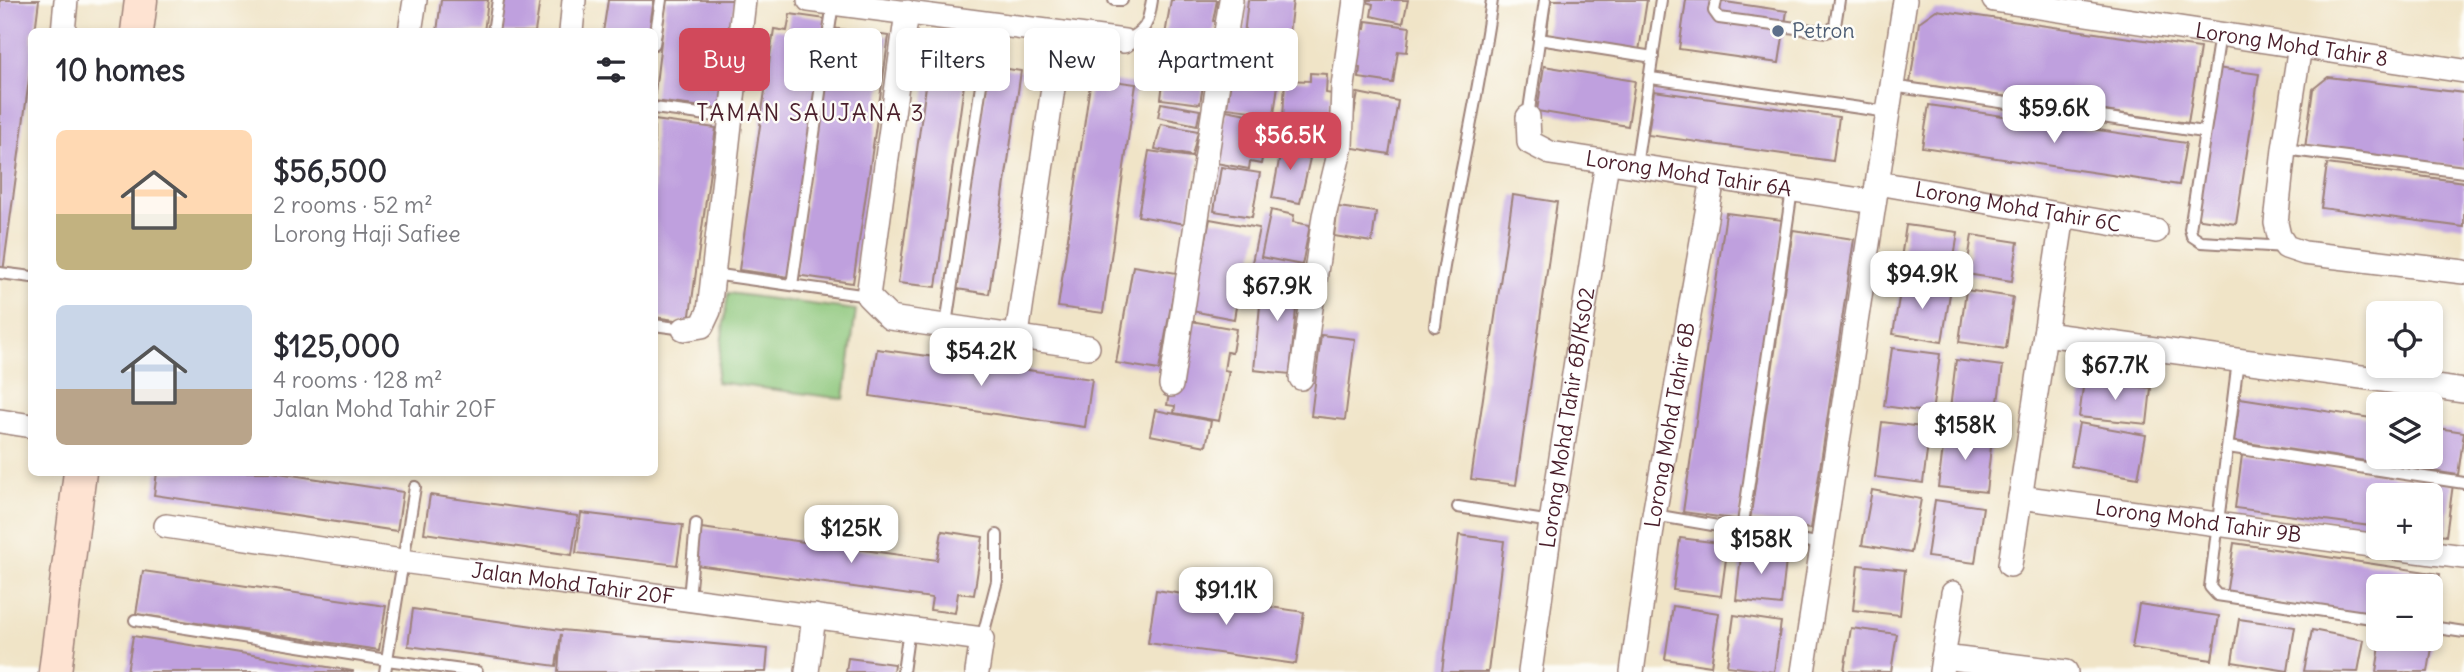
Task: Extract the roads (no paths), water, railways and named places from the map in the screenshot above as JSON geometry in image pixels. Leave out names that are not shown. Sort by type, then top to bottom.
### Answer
[{"type":"main road","points":[[137,28],[141,0]]},
{"type":"main road","points":[[55,672],[80,476]]},
{"type":"street","points":[[63,28],[66,0]]},
{"type":"street","points":[[411,28],[415,0]]},
{"type":"street","points":[[571,28],[574,0]]},
{"type":"street","points":[[684,329],[702,326],[709,311],[744,0]]},
{"type":"street","points":[[809,0],[1026,28]]},
{"type":"street","points":[[1171,385],[1231,0]]},
{"type":"street","points":[[1301,378],[1324,216],[1341,146],[1343,86],[1355,0]]},
{"type":"street","points":[[1803,672],[1905,0]]},
{"type":"street","name":"Lorong Mohd Tahir 8","points":[[1994,0],[2464,71]]},
{"type":"street","points":[[907,12],[868,296],[890,318],[1088,347]]},
{"type":"street","points":[[1120,40],[1124,41]]},
{"type":"street","points":[[2300,46],[2276,223],[2279,236],[2286,247],[2304,253],[2464,272]]},
{"type":"street","points":[[1017,335],[1053,91]]},
{"type":"street","name":"Lorong Mohd Tahir 6A","points":[[1528,117],[1529,142],[1550,153],[1791,190],[1876,193]]},
{"type":"street","name":"Lorong Mohd Tahir 6B/Ks02","points":[[1530,672],[1607,162]]},
{"type":"street","name":"Lorong Mohd Tahir 6B","points":[[1632,672],[1654,515],[1713,178]]},
{"type":"street","name":"Lorong Mohd Tahir 6C","points":[[1876,193],[2063,215],[2156,231]]},
{"type":"street","points":[[2010,565],[2063,215]]},
{"type":"street","points":[[2045,334],[2464,391]]},
{"type":"street","points":[[0,421],[28,425]]},
{"type":"street","name":"Lorong Mohd Tahir 9B","points":[[2020,497],[2366,544]]},
{"type":"street","name":"Jalan Mohd Tahir 20F","points":[[166,526],[402,561],[982,639]]},
{"type":"street","points":[[2443,554],[2464,557]]},
{"type":"street","points":[[1953,593],[1942,664],[2066,672]]},
{"type":"street","points":[[807,672],[814,616]]},
{"type":"street","points":[[977,672],[982,639]]},
{"type":"lane","points":[[494,28],[498,0]]},
{"type":"lane","points":[[656,28],[660,0]]},
{"type":"lane","points":[[1114,0],[1122,0]]},
{"type":"lane","points":[[1124,41],[1140,34],[1149,21],[1152,0]]},
{"type":"lane","points":[[1435,326],[1481,77],[1492,0]]},
{"type":"lane","points":[[1528,117],[1545,0]]},
{"type":"lane","points":[[1636,166],[1661,0]]},
{"type":"lane","points":[[1716,0],[1714,11],[1719,18],[1827,32],[1835,26],[1839,0]]},
{"type":"lane","points":[[792,285],[833,3]]},
{"type":"lane","points":[[946,325],[990,23]]},
{"type":"lane","points":[[2220,34],[2203,132],[2190,229],[2192,236],[2201,242],[2286,247]]},
{"type":"lane","points":[[1539,39],[1653,57]]},
{"type":"lane","points":[[1651,78],[1888,112]]},
{"type":"lane","points":[[1892,86],[2203,132]]},
{"type":"lane","points":[[658,109],[731,118]]},
{"type":"lane","points":[[2284,149],[2464,172]]},
{"type":"lane","points":[[1742,530],[1791,190]]},
{"type":"lane","points":[[0,273],[28,276]]},
{"type":"lane","points":[[713,274],[868,296]]},
{"type":"lane","points":[[658,326],[684,329]]},
{"type":"lane","points":[[2238,360],[2210,587],[2217,595],[2366,617]]},
{"type":"lane","points":[[2228,447],[2464,482]]},
{"type":"lane","points":[[386,666],[415,487]]},
{"type":"lane","points":[[1458,507],[1551,522]]},
{"type":"lane","points":[[1654,515],[1823,544]]},
{"type":"lane","points":[[689,598],[696,524]]},
{"type":"lane","points":[[982,639],[997,581],[997,535]]},
{"type":"lane","points":[[135,620],[386,666],[477,672]]},
{"type":"lane","points":[[903,672],[909,629]]},
{"type":"lane","points":[[2443,629],[2464,632]]},
{"type":"place","name":"Petron","points":[[1778,31]]},
{"type":"district","name":"TAMAN SAUJANA 3","points":[[811,113]]}]
